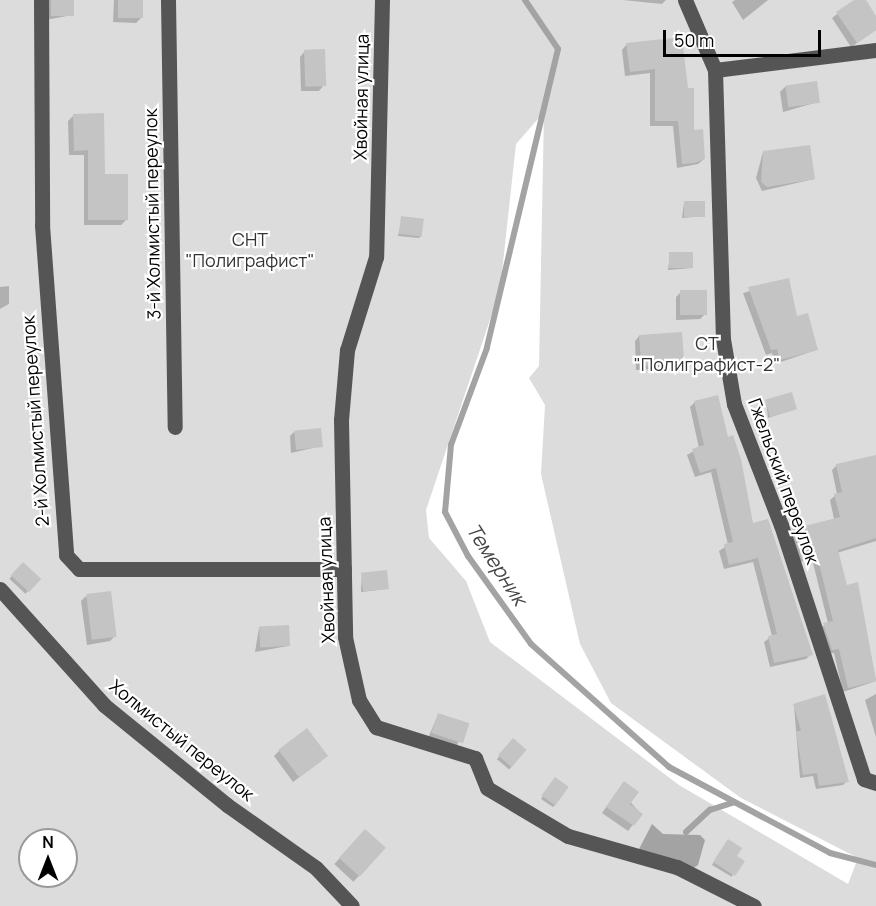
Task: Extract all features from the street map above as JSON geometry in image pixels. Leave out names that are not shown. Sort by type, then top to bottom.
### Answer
[{"type":"street","name":"2-й Холмистый переулок","points":[[40,0],[42,225],[66,555],[79,569],[344,569]]},
{"type":"street","name":"3-й Холмистый переулок","points":[[168,0],[175,427]]},
{"type":"street","name":"Хвойная улица","points":[[382,0],[376,256],[347,350],[341,420],[345,637],[358,700],[376,727],[475,758],[488,788],[568,836],[677,867],[754,906]]},
{"type":"street","name":"Гжельский переулок","points":[[685,0],[715,70],[723,339],[734,404],[781,525],[864,779],[876,783]]},
{"type":"street","points":[[715,70],[876,50]]},
{"type":"street","name":"Холмистый переулок","points":[[0,589],[104,705],[227,805],[316,868],[352,906]]},
{"type":"green space","name":"СНТ \"Полиграфист\"","points":[[0,0],[876,0],[876,906],[0,906]],"holes":[[[544,112],[539,366],[529,378],[545,405],[541,474],[580,644],[611,703],[741,798],[858,858],[848,884],[679,785],[490,642],[466,581],[429,538],[426,510],[500,290],[516,144]]]},
{"type":"shaded area","points":[[652,824],[663,834],[700,835],[705,840],[698,865],[692,869],[638,851]]},
{"type":"building","points":[[51,0],[74,0],[74,16],[51,16]]},
{"type":"building","points":[[118,0],[143,0],[143,18],[118,18]]},
{"type":"building","points":[[854,0],[866,0],[876,16],[876,30],[857,43],[836,12]]},
{"type":"building","points":[[682,37],[688,88],[694,88],[694,130],[703,129],[705,159],[682,164],[678,121],[655,121],[655,69],[630,72],[626,43]]},
{"type":"building","points":[[325,49],[326,86],[305,87],[304,50]]},
{"type":"building","points":[[817,81],[820,103],[788,107],[785,85]]},
{"type":"building","points":[[104,113],[105,174],[128,174],[128,220],[88,220],[88,150],[74,151],[73,114]]},
{"type":"building","points":[[810,145],[815,179],[767,187],[761,182],[763,151]]},
{"type":"building","points":[[684,201],[705,201],[705,217],[684,217]]},
{"type":"building","points":[[401,216],[424,219],[422,237],[399,234]]},
{"type":"building","points":[[669,252],[693,252],[693,268],[669,268]]},
{"type":"building","points":[[789,278],[797,316],[808,313],[818,350],[780,360],[777,349],[771,350],[748,287]]},
{"type":"building","points":[[680,290],[707,290],[707,315],[680,315]]},
{"type":"building","points":[[682,332],[684,363],[641,366],[639,335]]},
{"type":"building","points":[[792,392],[797,409],[770,417],[765,400]]},
{"type":"building","points":[[718,395],[728,437],[733,435],[741,459],[753,523],[768,519],[813,655],[774,663],[768,636],[777,634],[758,558],[729,565],[724,544],[733,542],[716,468],[700,473],[692,449],[704,445],[694,401]]},
{"type":"building","points":[[321,428],[323,447],[296,450],[294,431]]},
{"type":"building","points":[[876,455],[876,538],[838,550],[847,585],[858,582],[876,681],[848,688],[839,649],[832,650],[823,623],[833,621],[817,555],[802,559],[793,529],[840,517],[834,494],[842,492],[836,464]]},
{"type":"building","points":[[23,562],[41,579],[29,592],[11,575]]},
{"type":"building","points":[[387,570],[389,589],[363,592],[361,573]]},
{"type":"building","points":[[111,591],[117,637],[92,640],[86,594]]},
{"type":"building","points":[[289,625],[290,646],[260,648],[259,627]]},
{"type":"building","points":[[825,694],[849,782],[819,786],[817,773],[803,775],[796,732],[801,730],[793,704]]},
{"type":"building","points":[[438,713],[469,723],[463,743],[432,733]]},
{"type":"building","points":[[307,728],[328,756],[299,778],[278,750]]},
{"type":"building","points":[[513,738],[527,750],[511,767],[498,755]]},
{"type":"building","points":[[555,777],[569,787],[555,806],[541,796]]},
{"type":"building","points":[[624,781],[639,792],[630,804],[643,814],[634,826],[606,807]]},
{"type":"building","points":[[365,829],[386,848],[360,877],[339,858]]},
{"type":"building","points":[[728,839],[742,848],[737,856],[745,861],[735,876],[713,862]]},
{"type":"waterway","name":"Темерник","points":[[525,0],[558,49],[487,348],[451,445],[445,512],[468,556],[531,644],[669,767],[830,853],[876,865]]},
{"type":"waterway","points":[[686,832],[710,810],[734,802]]},
{"type":"park label","name":"СТ \"Полиграфист-2\"","points":[[707,354]]}]
